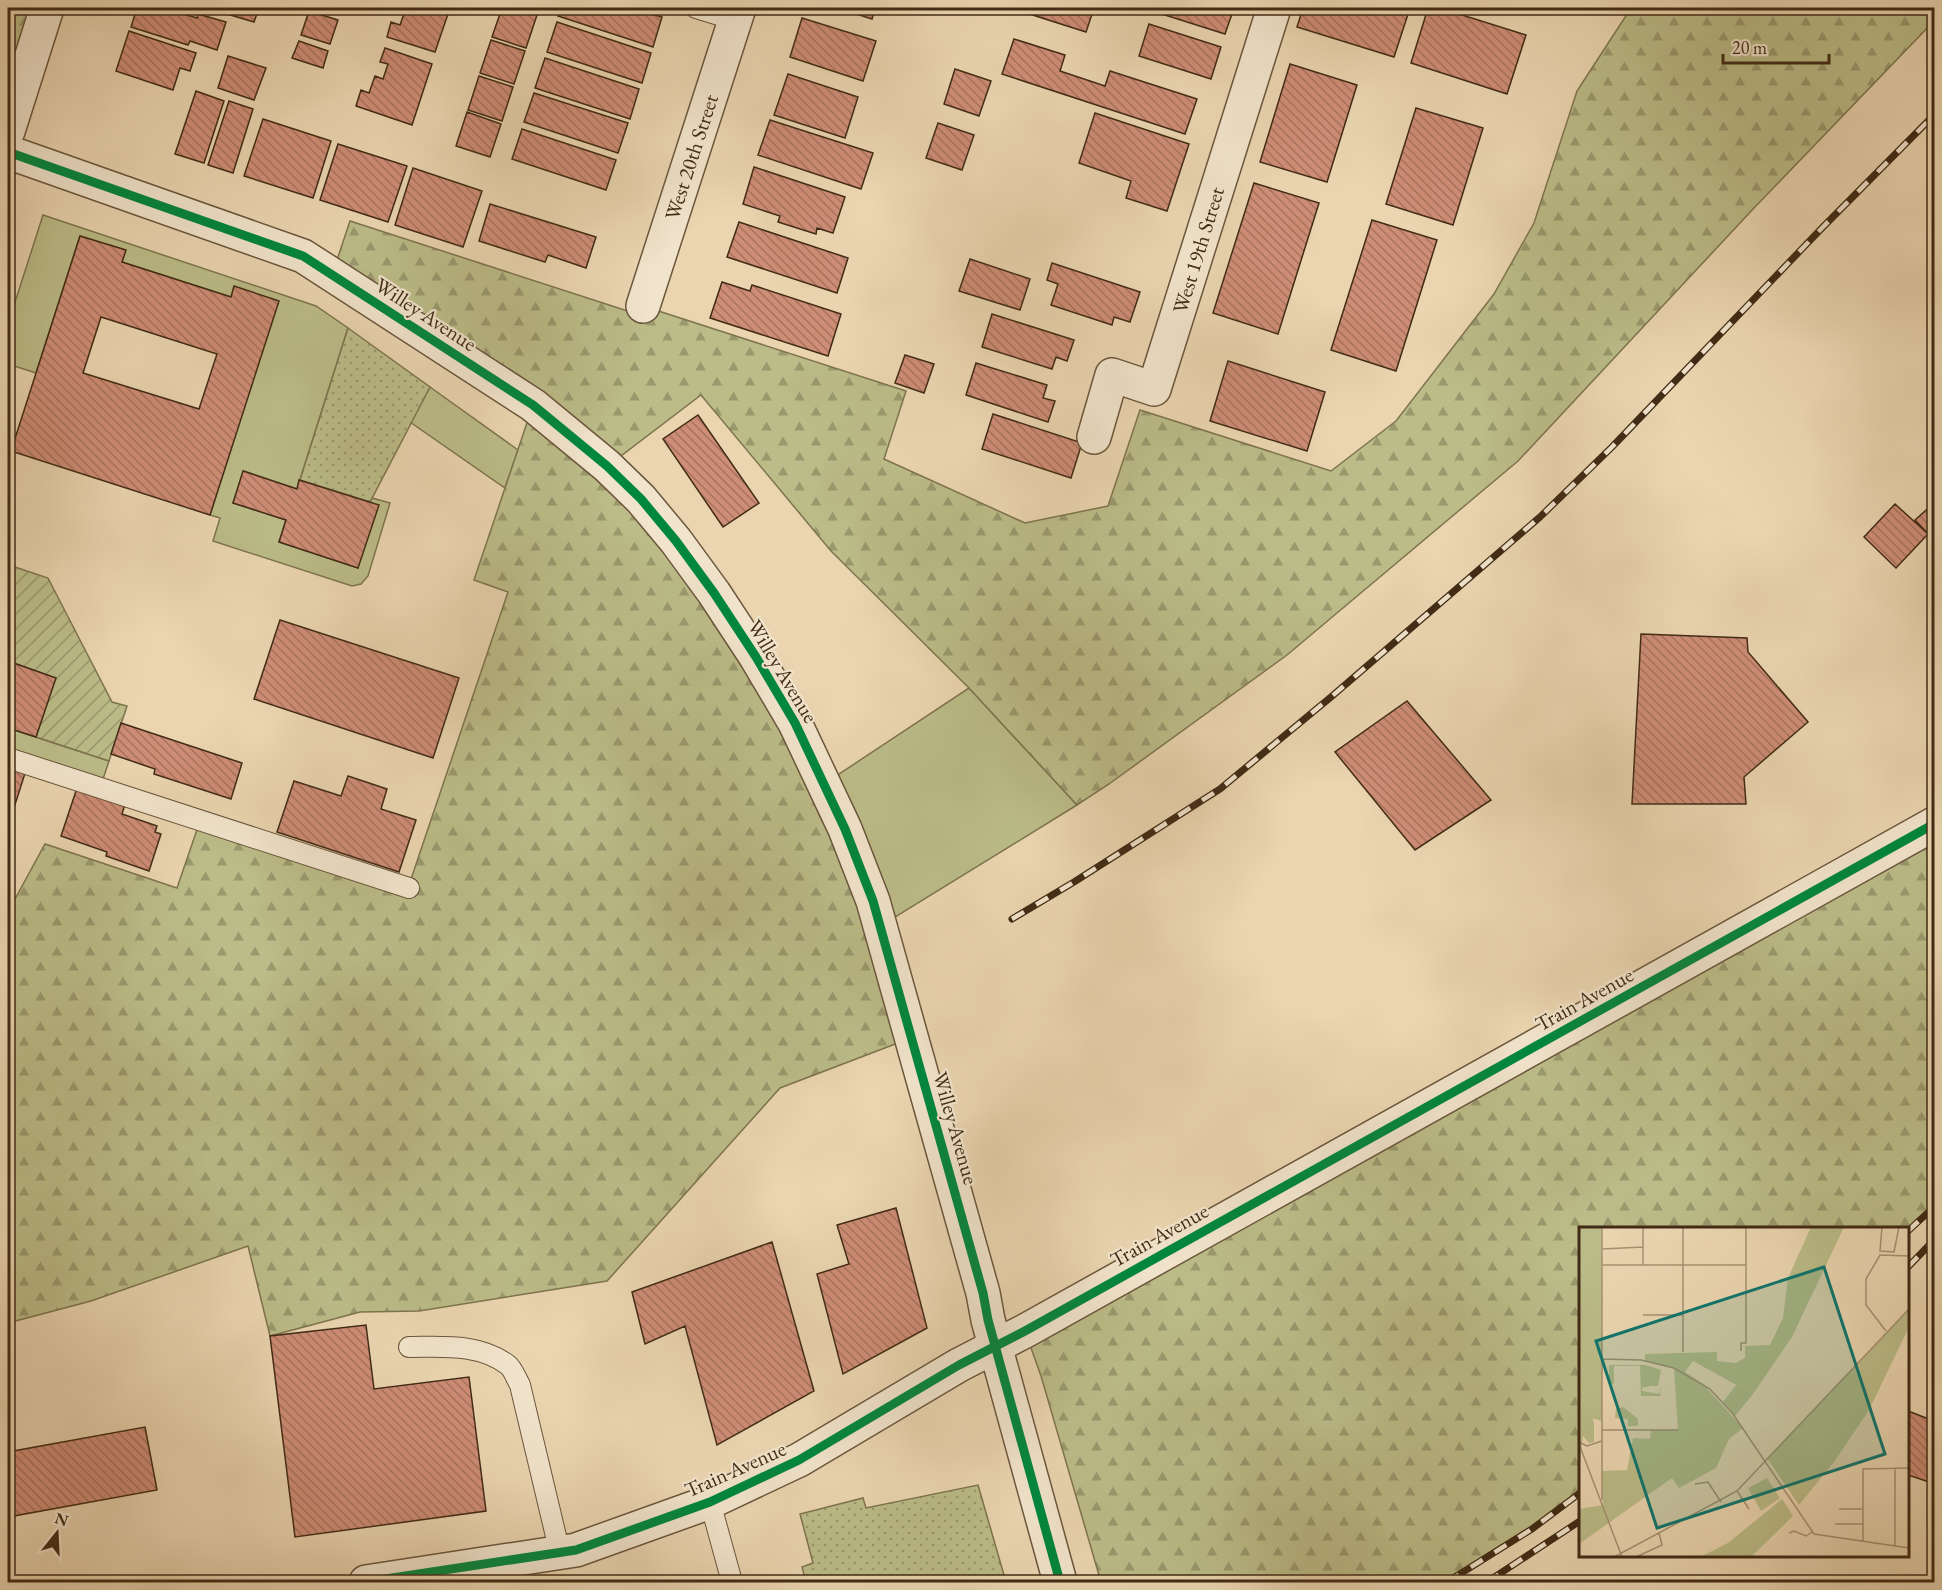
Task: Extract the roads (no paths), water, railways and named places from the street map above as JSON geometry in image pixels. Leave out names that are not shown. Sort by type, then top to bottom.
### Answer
[{"type":"street","points":[[8,130],[48,8]]},
{"type":"street","name":"West 19th Street","points":[[1094,437],[1112,375],[1154,389],[1274,8]]},
{"type":"street","name":"West 20th Street","points":[[643,306],[737,14]]},
{"type":"street","name":"Willey Avenue","points":[[8,152],[303,256],[533,405],[607,466],[641,499],[676,541],[756,657],[795,723],[845,830],[873,901],[949,1169],[1060,1582]]},
{"type":"street","name":"Train Avenue","points":[[366,1582],[576,1550],[710,1502],[799,1460],[995,1344],[1025,1330],[1935,824]]},
{"type":"lane","points":[[696,8],[737,14]]},
{"type":"lane","points":[[8,758],[408,888]]},
{"type":"lane","points":[[408,1347],[466,1347],[487,1353],[509,1366],[520,1384],[560,1553]]},
{"type":"lane","points":[[710,1502],[732,1582]]},
{"type":"railway","points":[[1012,919],[1220,789],[1540,517],[1612,447],[1934,115]]},
{"type":"railway","points":[[1909,1230],[1934,1207]]},
{"type":"railway","points":[[1909,1266],[1934,1240]]},
{"type":"railway","points":[[1447,1582],[1532,1529],[1579,1494]]},
{"type":"railway","points":[[1487,1582],[1579,1522]]}]
